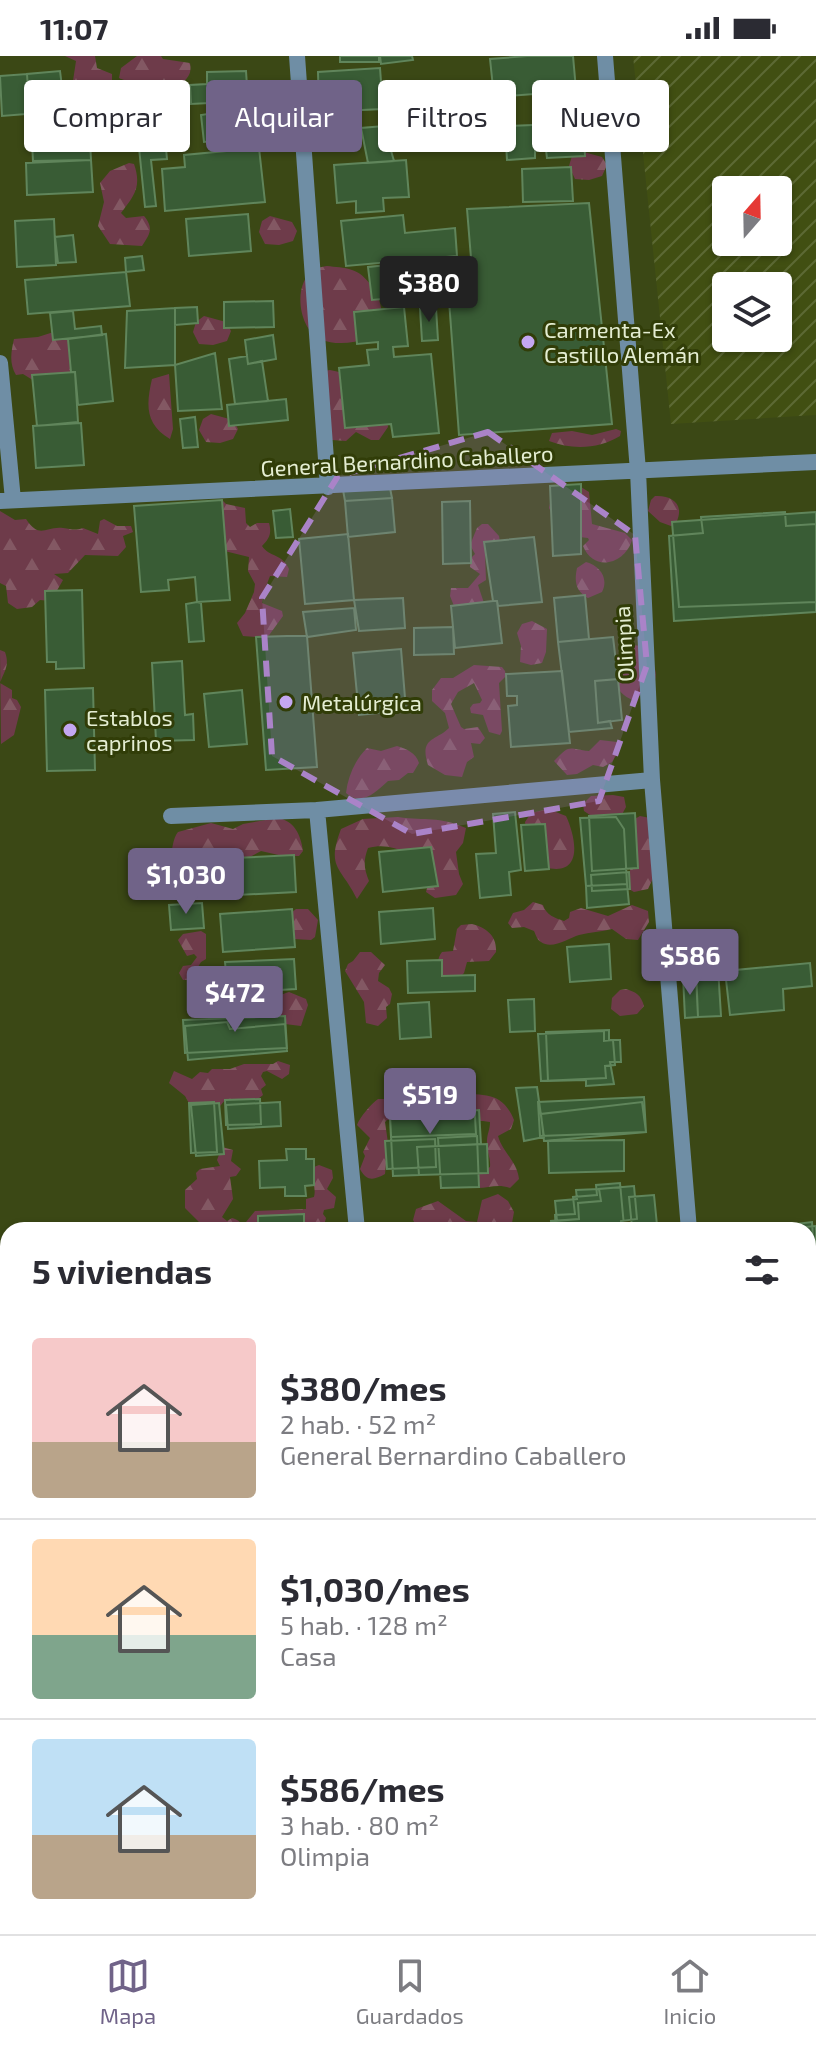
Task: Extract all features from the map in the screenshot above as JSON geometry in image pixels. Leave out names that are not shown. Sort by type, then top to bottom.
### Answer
[{"type":"street","points":[[297,56],[328,487]]},
{"type":"street","name":"Olimpia","points":[[605,56],[638,471],[652,780],[688,1222]]},
{"type":"street","points":[[0,363],[7,500]]},
{"type":"street","name":"General Bernardino Caballero","points":[[7,500],[816,462]]},
{"type":"street","points":[[171,816],[317,810],[652,780]]},
{"type":"street","points":[[317,810],[356,1222]]},
{"type":"highlighted area","points":[[488,432],[635,535],[647,665],[599,801],[412,834],[272,756],[262,598],[338,476]]},
{"type":"shaded area","points":[[633,56],[816,56],[816,415],[671,424],[643,152],[669,152],[669,80],[635,80]]},
{"type":"green space","points":[[65,56],[95,56],[97,68],[112,74],[112,80],[73,80],[76,61]]},
{"type":"green space","points":[[137,56],[161,56],[163,59],[190,63],[189,76],[185,80],[124,80],[119,78],[121,68]]},
{"type":"green space","points":[[584,152],[602,157],[607,165],[602,176],[589,180],[575,179],[569,166],[572,156]]},
{"type":"green space","points":[[134,164],[137,185],[121,213],[126,218],[144,216],[147,220],[150,231],[142,246],[110,244],[98,226],[104,202],[100,183],[110,171]]},
{"type":"green space","points":[[270,216],[292,222],[297,231],[293,241],[279,245],[265,244],[259,232],[262,221]]},
{"type":"green space","points":[[327,266],[358,272],[373,288],[380,302],[381,315],[369,338],[332,342],[320,339],[307,326],[301,305],[303,284],[315,269]]},
{"type":"green space","points":[[204,316],[226,322],[231,331],[227,341],[213,345],[199,344],[193,332],[196,322]]},
{"type":"green space","points":[[63,329],[72,339],[76,351],[70,377],[36,382],[23,374],[16,375],[11,357],[14,339],[38,337]]},
{"type":"green space","points":[[324,371],[339,372],[387,421],[388,427],[379,440],[371,440],[356,432],[346,441],[332,440]]},
{"type":"green space","points":[[169,374],[173,429],[170,439],[156,427],[148,405],[152,379]]},
{"type":"green space","points":[[211,414],[233,420],[238,429],[233,439],[220,443],[206,442],[199,430],[203,419]]},
{"type":"green space","points":[[616,429],[621,431],[620,436],[594,446],[576,447],[549,441],[552,433],[572,431],[592,435]]},
{"type":"green space","points":[[576,484],[589,492],[592,524],[625,533],[632,540],[616,560],[594,560],[583,546],[588,538],[563,535],[549,508],[551,499]]},
{"type":"green space","points":[[655,496],[676,502],[679,511],[676,523],[671,526],[660,522],[648,511]]},
{"type":"green space","points":[[222,500],[226,504],[245,508],[246,523],[250,527],[257,523],[269,523],[269,536],[262,546],[289,569],[287,577],[270,576],[263,594],[262,603],[282,611],[283,616],[267,638],[243,636],[237,623],[254,592],[255,584],[248,571],[249,557],[200,545],[206,507]]},
{"type":"green space","points":[[0,511],[15,520],[26,519],[39,531],[83,528],[98,534],[100,521],[104,519],[117,526],[131,526],[133,532],[123,536],[126,547],[118,556],[85,555],[68,573],[54,574],[63,580],[51,601],[40,600],[32,607],[17,609],[8,603],[6,586],[0,583]]},
{"type":"green space","points":[[482,524],[488,524],[499,536],[500,542],[485,554],[486,580],[478,585],[485,606],[454,606],[451,588],[468,588],[480,574],[470,567],[475,554],[470,545]]},
{"type":"green space","points":[[586,562],[595,566],[604,577],[602,592],[588,598],[578,589],[576,582],[577,568]]},
{"type":"green space","points":[[532,621],[547,629],[542,663],[531,665],[520,662],[521,646],[517,633],[522,624]]},
{"type":"green space","points":[[643,646],[656,677],[649,688],[633,700],[618,688],[608,658],[619,656],[622,648]]},
{"type":"green space","points":[[0,650],[5,652],[7,661],[0,682]]},
{"type":"green space","points":[[474,665],[502,667],[505,671],[506,676],[499,683],[502,731],[500,735],[489,732],[483,715],[471,713],[473,704],[482,700],[474,683],[458,692],[451,704],[461,727],[478,727],[485,738],[480,744],[471,743],[474,757],[467,762],[462,777],[445,775],[428,765],[426,756],[427,744],[449,728],[445,713],[432,701],[432,690],[441,678],[453,678]]},
{"type":"green space","points":[[0,683],[12,690],[12,698],[21,707],[14,735],[1,744]]},
{"type":"green space","points":[[600,740],[617,742],[619,751],[612,762],[603,767],[593,765],[577,774],[567,775],[554,761],[570,748],[589,751]]},
{"type":"green space","points":[[397,746],[411,752],[418,760],[413,773],[399,780],[388,781],[363,798],[357,799],[346,793],[353,769],[367,748],[381,751]]},
{"type":"green space","points":[[591,796],[624,797],[626,807],[620,818],[599,821],[584,811],[583,804]]},
{"type":"green space","points":[[548,809],[566,816],[573,836],[574,855],[571,862],[557,869],[544,867],[525,822],[531,813]]},
{"type":"green space","points":[[640,816],[650,818],[655,874],[648,889],[634,892],[629,889],[633,820]]},
{"type":"green space","points":[[398,817],[440,820],[466,828],[463,843],[456,852],[463,884],[456,895],[435,898],[426,892],[432,869],[402,851],[377,846],[368,848],[365,865],[369,881],[357,899],[335,860],[341,829],[363,819]]},
{"type":"green space","points":[[277,818],[296,829],[303,851],[299,856],[261,851],[246,859],[213,855],[205,869],[222,886],[222,897],[217,900],[195,897],[184,901],[175,896],[171,863],[178,832],[211,823],[233,829],[243,824]]},
{"type":"green space","points":[[533,902],[543,905],[549,914],[564,921],[569,918],[570,912],[581,908],[608,916],[632,905],[648,911],[649,922],[638,940],[626,939],[612,929],[545,944],[538,940],[534,931],[524,927],[512,928],[508,923],[513,913],[524,910]]},
{"type":"green space","points":[[296,909],[308,909],[318,920],[315,937],[311,940],[294,939],[291,913]]},
{"type":"green space","points":[[472,924],[490,934],[495,941],[496,952],[489,961],[467,962],[460,977],[444,978],[438,965],[440,955],[453,951],[457,929],[461,925]]},
{"type":"green space","points":[[201,931],[206,934],[206,959],[190,980],[183,980],[179,973],[183,966],[191,965],[197,957],[194,954],[187,956],[178,940],[183,934]]},
{"type":"green space","points":[[360,952],[371,952],[385,965],[378,981],[392,994],[386,1007],[387,1018],[378,1026],[366,1023],[364,1002],[345,971]]},
{"type":"green space","points":[[620,990],[638,994],[644,1006],[637,1014],[620,1016],[611,1009],[612,998]]},
{"type":"green space","points":[[289,992],[306,999],[308,1005],[301,1026],[285,1024],[274,1010],[278,998]]},
{"type":"green space","points":[[278,1061],[290,1065],[289,1074],[282,1079],[263,1072],[261,1076],[266,1085],[261,1089],[263,1095],[249,1106],[225,1100],[216,1111],[189,1103],[169,1083],[174,1071],[192,1079],[200,1072],[208,1073],[212,1069]]},
{"type":"green space","points":[[429,1086],[451,1093],[490,1096],[509,1110],[514,1120],[511,1129],[498,1136],[518,1173],[519,1179],[510,1188],[474,1188],[474,1176],[490,1167],[487,1145],[490,1122],[483,1121],[387,1120],[385,1174],[371,1179],[365,1176],[360,1169],[370,1138],[357,1125],[363,1115],[378,1099],[399,1094],[411,1103],[420,1087]]},
{"type":"green space","points":[[222,1147],[233,1150],[231,1161],[241,1169],[236,1176],[230,1177],[233,1199],[222,1217],[227,1221],[232,1218],[239,1222],[199,1222],[185,1208],[185,1190],[197,1179],[196,1173],[200,1169],[220,1166],[217,1160]]},
{"type":"green space","points":[[319,1165],[332,1170],[333,1178],[327,1189],[336,1197],[334,1208],[324,1210],[325,1222],[246,1222],[255,1211],[306,1209],[306,1199],[314,1197],[314,1167]]},
{"type":"green space","points":[[498,1194],[508,1201],[514,1212],[512,1222],[477,1222],[482,1200]]},
{"type":"green space","points":[[438,1201],[466,1221],[477,1222],[413,1220],[416,1209]]},
{"type":"building","points":[[340,56],[379,56],[379,62],[340,62]]},
{"type":"building","points":[[380,56],[412,56],[413,60],[381,64]]},
{"type":"building","points":[[573,56],[575,80],[532,80],[532,94],[516,95],[516,80],[492,80],[490,59]]},
{"type":"building","points":[[380,68],[378,109],[362,110],[362,80],[318,80],[318,72]]},
{"type":"building","points":[[60,71],[61,80],[27,80],[27,74]]},
{"type":"building","points":[[246,71],[247,80],[207,80],[207,72]]},
{"type":"building","points":[[27,74],[27,80],[24,80],[24,114],[2,116],[0,76]]},
{"type":"building","points":[[206,84],[206,103],[191,104],[190,85]]},
{"type":"building","points":[[206,114],[206,142],[204,142],[201,115]]},
{"type":"building","points":[[532,125],[532,152],[535,152],[535,158],[507,160],[507,152],[516,152],[516,126]]},
{"type":"building","points":[[378,127],[378,152],[391,152],[394,161],[368,163],[362,128]]},
{"type":"building","points":[[33,152],[91,152],[91,160],[33,161]]},
{"type":"building","points":[[139,152],[166,152],[167,159],[151,160],[156,206],[145,207]]},
{"type":"building","points":[[259,152],[265,202],[165,211],[162,169],[185,167],[184,155]]},
{"type":"building","points":[[546,152],[585,152],[585,156],[547,158]]},
{"type":"building","points":[[91,160],[93,192],[27,195],[26,163]]},
{"type":"building","points":[[406,160],[409,197],[383,198],[384,211],[356,213],[356,201],[337,203],[334,165]]},
{"type":"building","points":[[571,167],[573,201],[523,202],[522,169]]},
{"type":"building","name":"Carmenta-Ex Castillo Alemán","points":[[589,203],[612,424],[459,435],[446,260],[471,258],[467,209]]},
{"type":"building","points":[[248,214],[251,251],[189,256],[186,219]]},
{"type":"building","points":[[403,215],[405,233],[455,228],[457,256],[346,266],[341,221]]},
{"type":"building","points":[[54,219],[56,265],[17,267],[15,221]]},
{"type":"building","points":[[73,235],[76,262],[58,263],[55,237]]},
{"type":"building","points":[[142,256],[144,270],[126,272],[125,258]]},
{"type":"building","points":[[408,263],[414,296],[372,300],[368,267]]},
{"type":"building","points":[[126,272],[130,306],[28,314],[25,280]]},
{"type":"building","points":[[273,301],[274,327],[224,328],[224,302]]},
{"type":"building","points":[[197,307],[198,323],[175,325],[175,308]]},
{"type":"building","points":[[404,307],[408,346],[393,347],[394,357],[431,354],[439,433],[393,437],[391,424],[345,428],[339,368],[369,365],[367,350],[378,349],[378,342],[357,344],[354,312]]},
{"type":"building","points":[[175,308],[175,365],[125,368],[127,311]]},
{"type":"building","points":[[436,308],[438,340],[422,341],[420,309]]},
{"type":"building","points":[[73,311],[75,329],[101,326],[102,335],[53,340],[50,313]]},
{"type":"building","points":[[106,334],[113,401],[78,405],[68,339]]},
{"type":"building","points":[[273,335],[276,359],[248,364],[245,340]]},
{"type":"building","points":[[215,353],[222,409],[178,411],[175,365]]},
{"type":"building","points":[[247,356],[248,364],[262,361],[268,401],[235,404],[229,359]]},
{"type":"building","points":[[75,372],[78,422],[37,426],[32,375]]},
{"type":"building","points":[[286,399],[288,420],[229,426],[227,405]]},
{"type":"building","points":[[195,417],[198,447],[183,448],[180,419]]},
{"type":"building","points":[[81,423],[84,465],[36,468],[33,426]]},
{"type":"building","points":[[581,484],[581,554],[553,556],[550,486]]},
{"type":"building","points":[[390,488],[392,498],[345,501],[343,490]]},
{"type":"building","points":[[392,498],[395,532],[348,537],[345,501]]},
{"type":"building","points":[[222,500],[230,600],[197,602],[195,577],[168,580],[169,590],[141,592],[134,506]]},
{"type":"building","points":[[470,501],[471,563],[443,564],[442,502]]},
{"type":"building","points":[[290,509],[293,537],[276,538],[273,511]]},
{"type":"building","points":[[785,512],[786,526],[816,524],[816,612],[674,621],[669,536],[703,533],[701,517]]},
{"type":"building","points":[[816,512],[816,602],[679,607],[672,522]]},
{"type":"building","points":[[348,534],[354,600],[305,604],[299,539]]},
{"type":"building","points":[[534,537],[542,602],[498,606],[497,601],[493,601],[484,542]]},
{"type":"building","points":[[82,590],[84,668],[56,669],[56,662],[47,662],[45,591]]},
{"type":"building","points":[[585,595],[589,639],[558,642],[554,598]]},
{"type":"building","points":[[403,598],[405,628],[359,631],[354,600]]},
{"type":"building","points":[[497,601],[502,643],[455,648],[451,606]]},
{"type":"building","points":[[201,603],[204,641],[189,642],[186,604]]},
{"type":"building","points":[[354,608],[356,630],[307,637],[303,612]]},
{"type":"building","points":[[453,627],[454,654],[414,655],[414,628]]},
{"type":"building","name":"Metalúrgica","points":[[307,636],[317,767],[266,770],[256,637]]},
{"type":"building","points":[[613,637],[618,679],[595,681],[598,723],[610,721],[612,728],[569,732],[558,642]]},
{"type":"building","points":[[401,649],[406,710],[359,715],[353,653]]},
{"type":"building","points":[[182,661],[185,715],[193,714],[194,740],[156,741],[152,663]]},
{"type":"building","points":[[562,671],[570,743],[511,747],[508,706],[517,705],[517,696],[507,696],[506,674]]},
{"type":"building","points":[[618,679],[622,720],[598,723],[595,681]]},
{"type":"building","name":"Establos caprinos","points":[[93,688],[95,770],[47,771],[45,690]]},
{"type":"building","points":[[242,690],[247,744],[209,747],[204,694]]},
{"type":"building","points":[[515,812],[521,870],[509,872],[511,895],[480,898],[476,854],[496,853],[493,814]]},
{"type":"building","points":[[635,813],[638,868],[592,871],[589,816]]},
{"type":"building","points":[[616,817],[624,829],[627,884],[586,886],[580,818]]},
{"type":"building","points":[[545,824],[549,869],[525,871],[521,825]]},
{"type":"building","points":[[431,847],[438,886],[383,892],[379,852]]},
{"type":"building","points":[[294,855],[296,892],[237,895],[235,858]]},
{"type":"building","points":[[629,872],[630,889],[592,891],[591,875]]},
{"type":"building","points":[[627,884],[629,904],[587,908],[586,886]]},
{"type":"building","points":[[202,903],[204,928],[171,930],[169,905]]},
{"type":"building","points":[[433,908],[435,939],[381,944],[379,912]]},
{"type":"building","points":[[292,909],[295,947],[223,952],[220,914]]},
{"type":"building","points":[[609,944],[611,979],[570,982],[567,947]]},
{"type":"building","points":[[294,959],[296,989],[231,993],[230,974],[226,974],[225,962]]},
{"type":"building","points":[[442,960],[442,976],[475,975],[475,991],[408,993],[407,961]]},
{"type":"building","points":[[810,963],[812,986],[783,989],[784,1010],[730,1015],[725,971]]},
{"type":"building","points":[[718,968],[721,1016],[698,1017],[696,969]]},
{"type":"building","points":[[683,976],[696,976],[698,1017],[685,1018]]},
{"type":"building","points":[[534,999],[535,1031],[510,1032],[508,1000]]},
{"type":"building","points":[[429,1002],[431,1037],[400,1039],[398,1004]]},
{"type":"building","points":[[285,1016],[287,1048],[185,1053],[183,1020]]},
{"type":"building","points":[[227,1022],[230,1029],[285,1024],[287,1051],[188,1060],[185,1026]]},
{"type":"building","points":[[609,1030],[609,1040],[620,1040],[621,1062],[610,1062],[614,1084],[586,1086],[586,1080],[548,1081],[546,1032]]},
{"type":"building","points":[[604,1031],[604,1041],[613,1040],[615,1065],[605,1066],[606,1078],[541,1081],[538,1034]]},
{"type":"building","points":[[537,1087],[544,1137],[524,1141],[516,1088]]},
{"type":"building","points":[[644,1097],[646,1132],[540,1136],[538,1102]]},
{"type":"building","points":[[260,1099],[261,1124],[226,1125],[225,1100]]},
{"type":"building","points":[[474,1100],[476,1134],[391,1137],[389,1103]]},
{"type":"building","points":[[214,1102],[217,1152],[191,1153],[189,1103]]},
{"type":"building","points":[[280,1102],[281,1126],[228,1129],[226,1105]]},
{"type":"building","points":[[642,1102],[646,1132],[544,1141],[541,1114]]},
{"type":"building","points":[[219,1103],[224,1154],[196,1156],[191,1105]]},
{"type":"building","points":[[479,1110],[481,1144],[417,1147],[419,1175],[393,1176],[390,1115]]},
{"type":"building","points":[[477,1136],[479,1187],[441,1188],[438,1138]]},
{"type":"building","points":[[435,1139],[436,1167],[387,1169],[385,1141]]},
{"type":"building","points":[[624,1140],[624,1171],[549,1173],[548,1141]]},
{"type":"building","points":[[487,1144],[488,1173],[419,1175],[417,1147]]},
{"type":"building","points":[[286,1149],[306,1149],[306,1159],[314,1159],[314,1185],[305,1186],[306,1196],[285,1196],[285,1187],[260,1188],[259,1161],[287,1160]]},
{"type":"building","points":[[620,1183],[624,1222],[555,1222],[555,1215],[575,1214],[573,1197],[597,1195],[596,1185]]},
{"type":"building","points":[[634,1186],[637,1219],[621,1222],[551,1222],[579,1219],[578,1203],[601,1201],[599,1189]]},
{"type":"building","points":[[599,1189],[601,1201],[578,1203],[579,1219],[557,1221],[555,1201],[577,1199],[576,1190]]},
{"type":"building","points":[[654,1195],[657,1222],[632,1222],[629,1197]]},
{"type":"building","points":[[304,1214],[304,1222],[258,1222],[258,1216]]},
{"type":"place","name":"Carmenta-Ex Castillo Alemán","points":[[528,342]]},
{"type":"place","name":"Metalúrgica","points":[[286,702]]},
{"type":"place","name":"Establos caprinos","points":[[70,730]]}]
